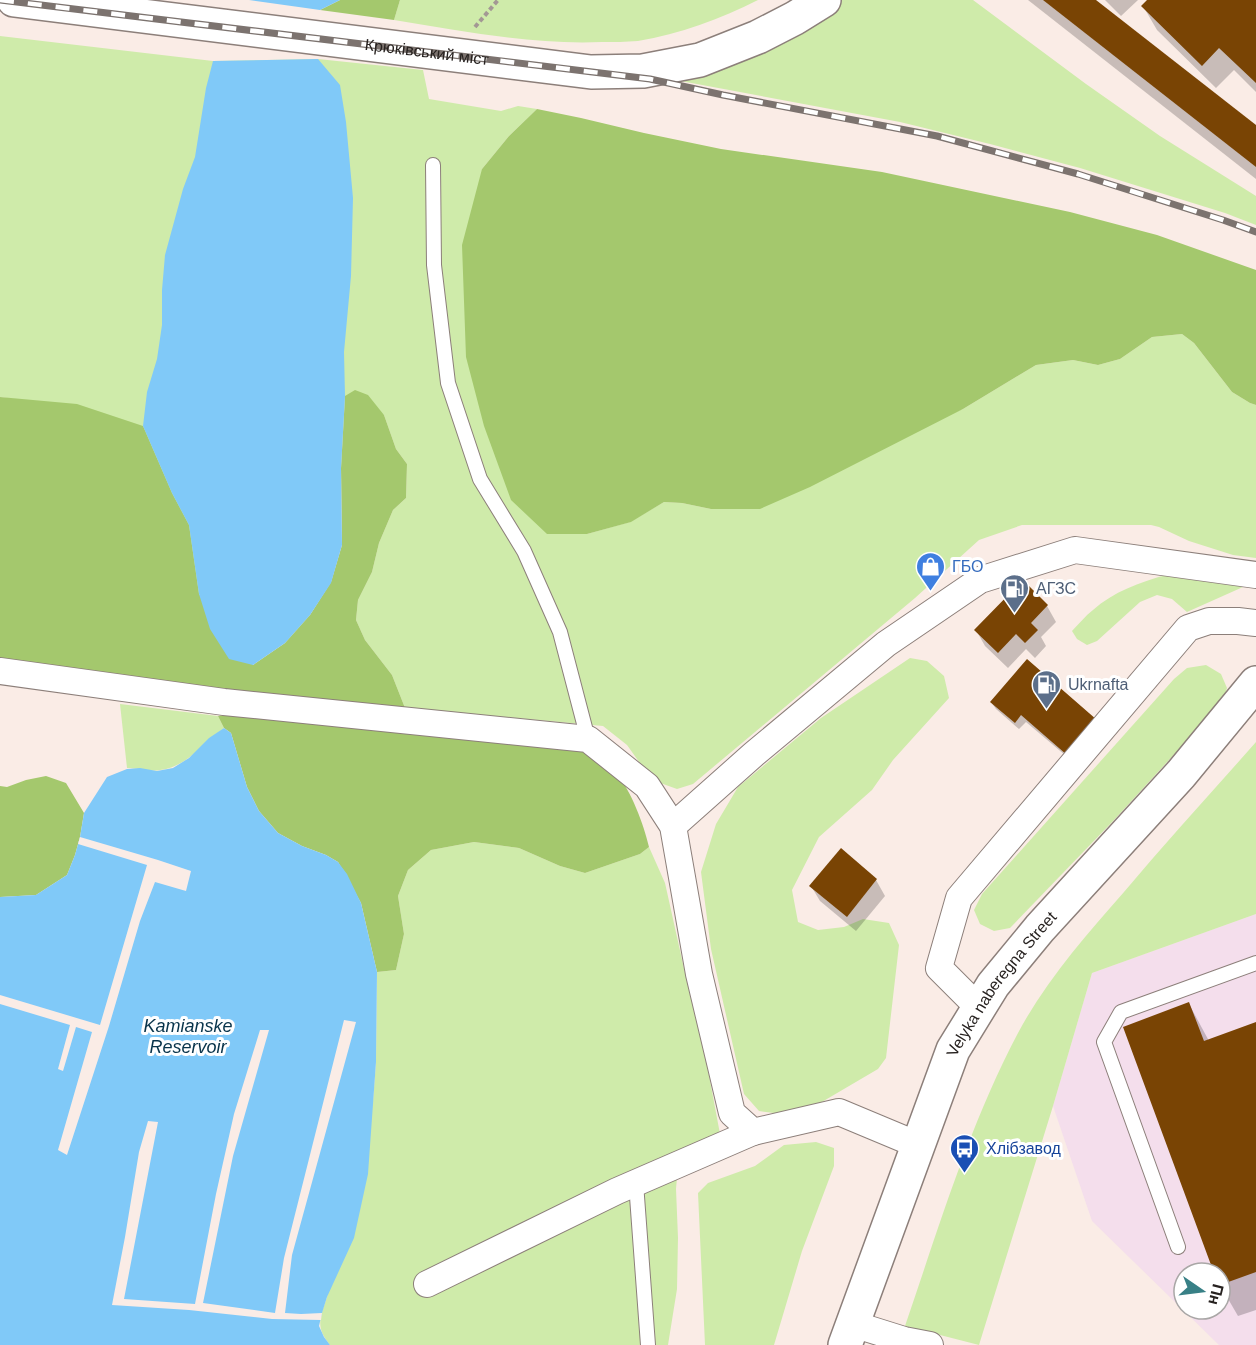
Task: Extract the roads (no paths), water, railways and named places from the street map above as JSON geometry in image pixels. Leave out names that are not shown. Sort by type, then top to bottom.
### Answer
[{"type":"main road","name":"Крюківський міст","points":[[14,0],[591,72],[643,71],[700,60],[758,38],[824,0]]},
{"type":"main road","name":"Velyka naberegna Street","points":[[849,1334],[953,1050],[993,985],[1040,928],[1181,774],[1256,683]]},
{"type":"street","points":[[673,825],[886,644],[980,580],[1075,550],[1256,575]]},
{"type":"street","points":[[979,1008],[939,968],[959,898],[1188,628],[1209,621],[1256,623]]},
{"type":"street","points":[[0,671],[224,702],[588,739],[647,786],[673,825],[699,974],[732,1113],[753,1132]]},
{"type":"street","points":[[427,1284],[636,1183],[753,1132],[839,1112],[918,1145]]},
{"type":"street","points":[[849,1334],[930,1345]]},
{"type":"lane","points":[[433,165],[434,265],[448,383],[480,479],[524,551],[560,632],[588,739]]},
{"type":"lane","points":[[1178,1247],[1104,1042],[1121,1012],[1256,963]]},
{"type":"lane","points":[[636,1183],[648,1345]]},
{"type":"water","points":[[249,0],[340,0],[320,10]]},
{"type":"water","points":[[318,59],[340,85],[353,198],[351,276],[344,352],[342,545],[331,583],[310,615],[285,643],[253,665],[229,659],[210,629],[199,594],[189,525],[172,493],[143,426],[147,392],[157,359],[162,325],[165,255],[183,189],[195,157],[206,88],[213,61]]},
{"type":"water","name":"Kamianske Reservoir","points":[[224,728],[231,733],[247,787],[259,811],[278,833],[338,862],[347,874],[361,903],[377,972],[376,1062],[368,1174],[354,1238],[327,1297],[319,1326],[330,1345],[0,1345],[0,897],[36,895],[67,875],[80,837],[84,813],[107,777],[127,769],[140,768],[157,771],[173,768],[189,758],[209,738]]},
{"type":"railway","points":[[0,0],[650,79],[937,136],[1078,174],[1256,232]]},
{"type":"place","name":"ГБО","points":[[931,592]]},
{"type":"place","name":"АГЗС","points":[[1015,614]]},
{"type":"place","name":"Ukrnafta","points":[[1047,710]]},
{"type":"place","name":"Хлібзавод","points":[[965,1174]]}]
